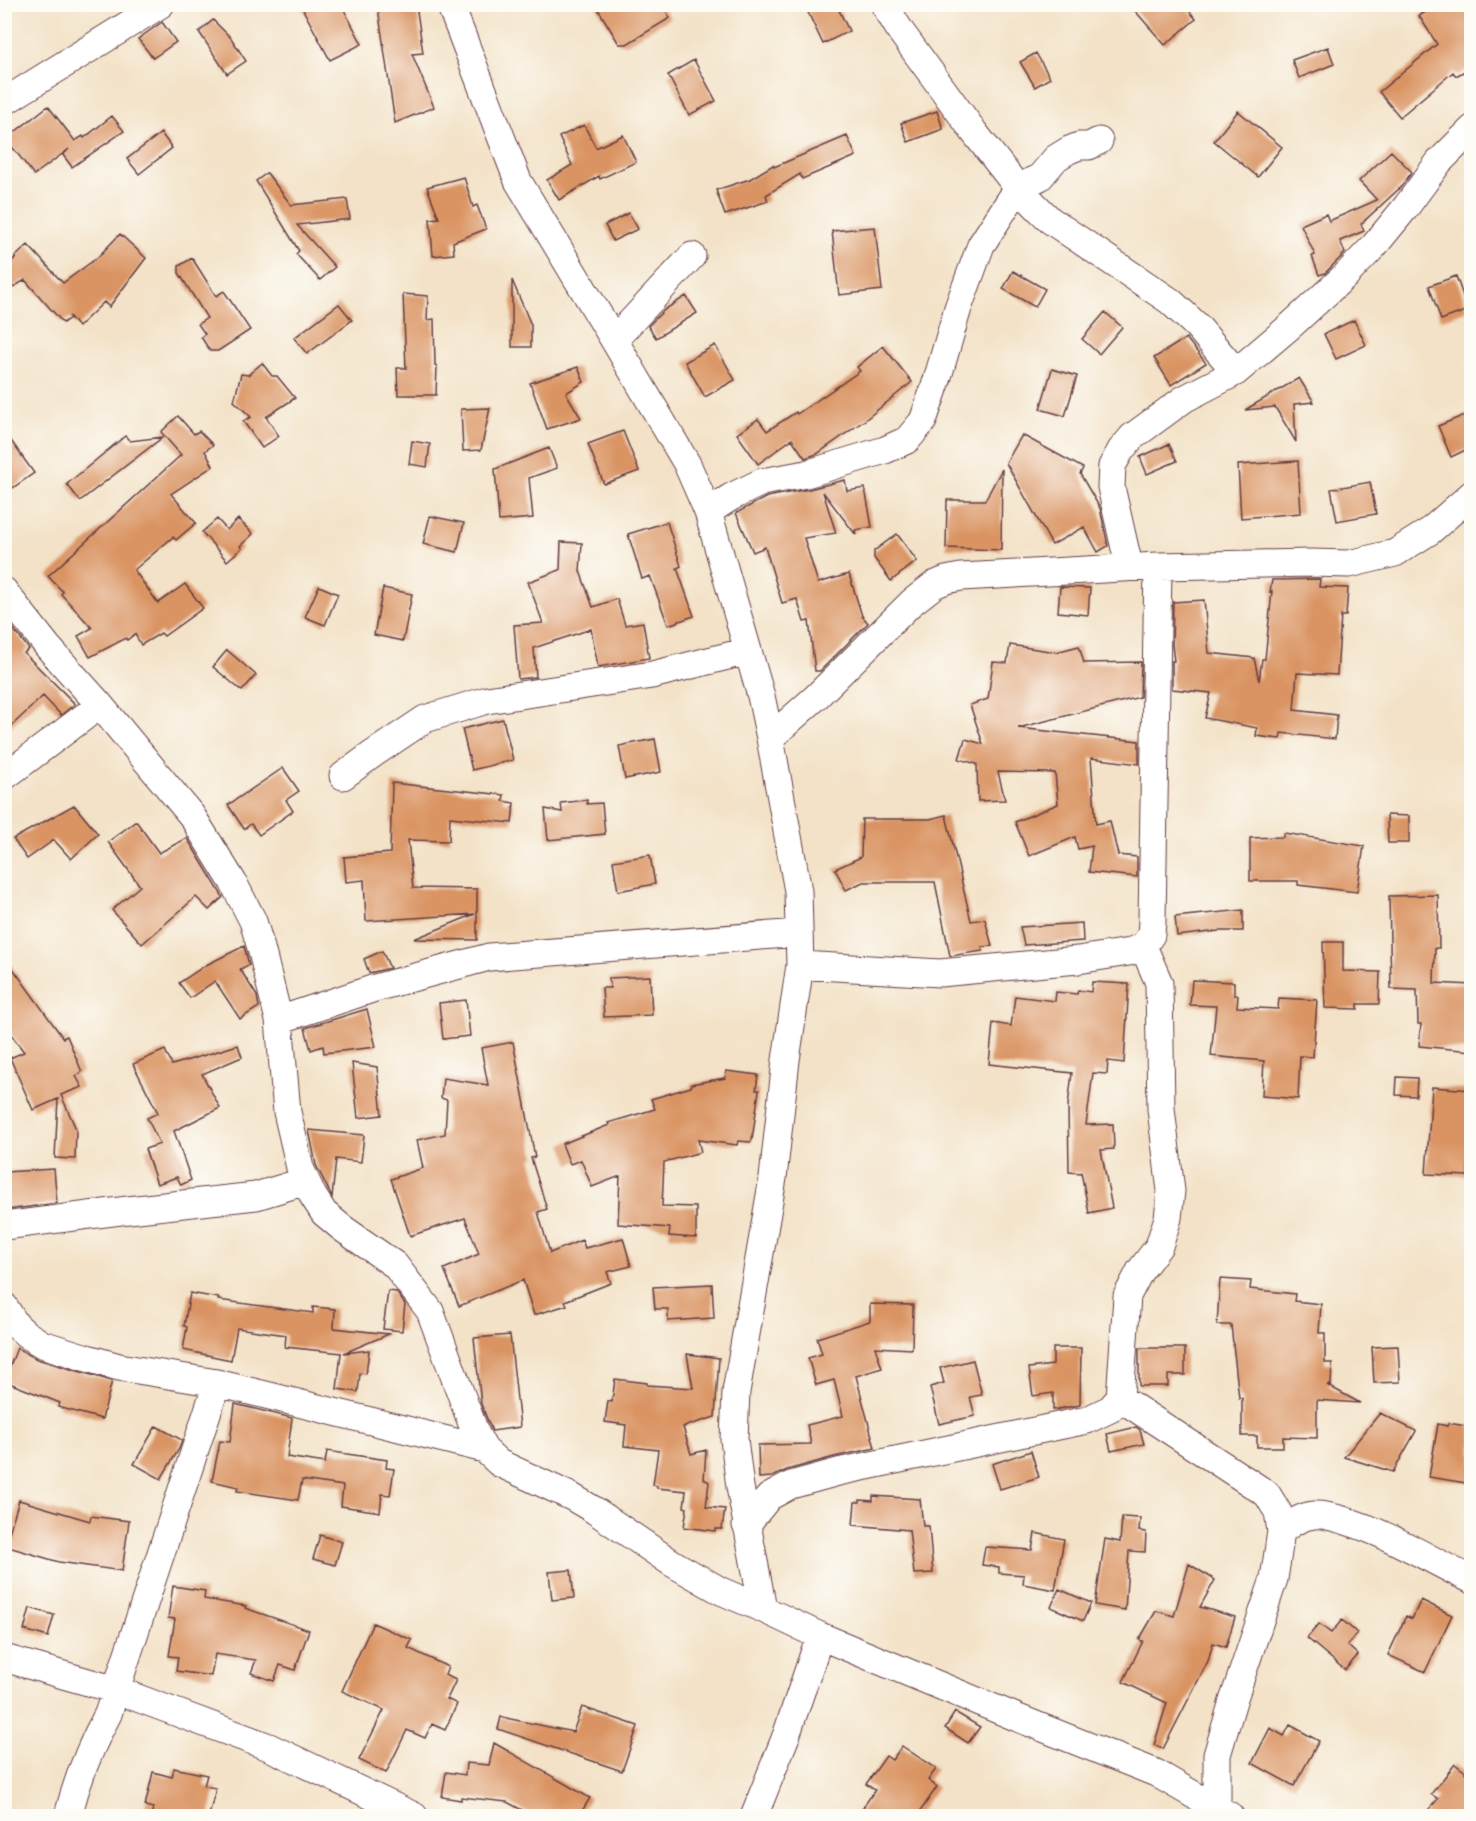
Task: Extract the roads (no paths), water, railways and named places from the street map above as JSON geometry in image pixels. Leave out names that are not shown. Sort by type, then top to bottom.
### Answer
[{"type":"street","points":[[4,102],[161,4]]},
{"type":"street","points":[[450,4],[518,181],[687,464],[708,512],[761,696],[770,738],[798,891],[800,965],[786,1060],[773,1178],[736,1392],[734,1439],[746,1524],[763,1609]]},
{"type":"street","points":[[884,4],[901,32],[967,123],[1018,188],[1050,220],[1170,301],[1197,326],[1236,372]]},
{"type":"street","points":[[1129,567],[1111,487],[1112,466],[1120,450],[1132,437],[1184,399],[1236,372],[1297,320],[1374,246],[1439,162],[1472,129]]},
{"type":"street","points":[[708,512],[731,497],[762,482],[806,474],[885,450],[907,440],[923,420],[958,308],[981,245],[1018,188],[1040,177],[1056,158],[1069,150],[1078,146],[1089,146],[1099,141]]},
{"type":"street","points":[[614,340],[692,256]]},
{"type":"street","points":[[770,738],[815,698],[911,603],[934,585],[946,579],[1129,567],[1349,564],[1395,553],[1430,531],[1472,494]]},
{"type":"street","points":[[800,965],[940,973],[1078,960],[1129,952],[1143,946],[1151,935],[1152,921],[1158,566]]},
{"type":"street","points":[[4,591],[48,647],[100,705],[192,816],[233,882],[253,921],[279,1020],[287,1112],[300,1168],[324,1213],[395,1265],[430,1311],[475,1432],[484,1449],[499,1463],[531,1480],[572,1497],[672,1563],[721,1591],[820,1636],[1156,1773],[1223,1812]]},
{"type":"street","points":[[343,776],[424,719],[487,700],[652,675],[748,651]]},
{"type":"street","points":[[4,777],[100,705]]},
{"type":"street","points":[[279,1020],[375,988],[489,957],[799,933]]},
{"type":"street","points":[[746,1524],[769,1497],[791,1485],[838,1472],[1088,1420],[1110,1409],[1120,1398],[1127,1296],[1140,1271],[1159,1246],[1168,1218],[1171,1191],[1161,1109],[1159,983],[1143,946]]},
{"type":"street","points":[[4,1226],[256,1196],[306,1181]]},
{"type":"street","points":[[4,1306],[16,1325],[42,1344],[118,1367],[217,1383],[484,1449]]},
{"type":"street","points":[[68,1816],[81,1769],[108,1714],[217,1383]]},
{"type":"street","points":[[1120,1398],[1267,1494],[1278,1512],[1281,1531],[1274,1579],[1216,1755],[1223,1812]]},
{"type":"street","points":[[1281,1531],[1298,1519],[1314,1515],[1334,1518],[1400,1542],[1472,1580]]},
{"type":"street","points":[[754,1816],[786,1736],[820,1636]]},
{"type":"street","points":[[4,1658],[116,1690],[269,1747],[414,1816]]}]
